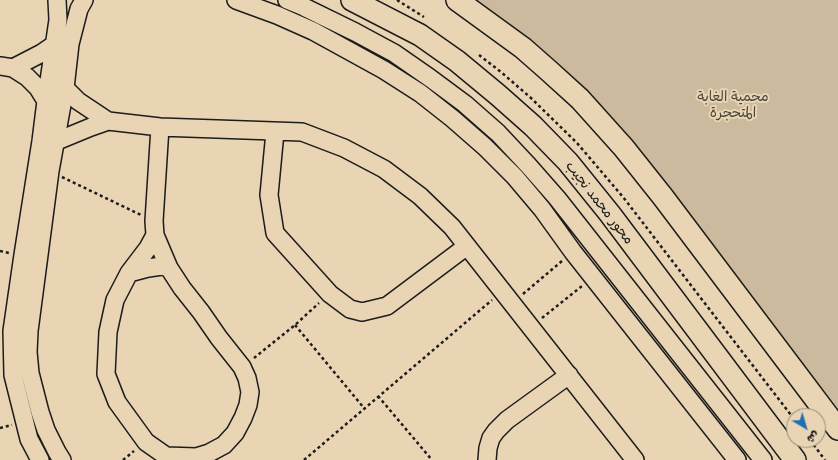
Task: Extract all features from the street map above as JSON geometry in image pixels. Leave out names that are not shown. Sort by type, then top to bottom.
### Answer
[{"type":"main road","name":"محور محمد نجيب","points":[[352,0],[420,35],[456,61],[498,94],[563,156],[610,214],[795,460]]},
{"type":"main road","points":[[457,0],[523,48],[548,70],[580,100],[624,148],[838,430]]},
{"type":"street","points":[[40,460],[29,439],[13,375],[13,324],[23,255],[49,141],[65,88],[57,0]]},
{"type":"street","points":[[62,460],[56,452],[46,430],[34,393],[28,352],[29,331],[50,171],[46,101],[62,44],[84,0]]},
{"type":"street","points":[[236,0],[277,15],[313,31],[384,70],[420,93],[485,147],[515,177],[542,209],[573,252],[737,460]]},
{"type":"street","points":[[287,0],[355,32],[394,54],[465,104],[498,133],[556,198],[763,460]]},
{"type":"street","points":[[6,67],[62,44]]},
{"type":"street","points":[[6,67],[30,80],[38,88],[46,101]]},
{"type":"street","points":[[65,88],[78,101],[108,121]]},
{"type":"street","points":[[49,141],[108,121],[160,126],[302,132],[344,148],[384,169],[420,196],[452,227],[635,460]]},
{"type":"street","points":[[154,228],[169,268],[182,288],[242,367],[247,378],[250,392],[248,405],[235,433],[224,445],[209,453],[196,456],[166,456],[146,442],[117,402],[106,374],[108,332],[115,300],[129,272],[148,248],[154,228],[160,126]]},
{"type":"street","points":[[275,132],[269,195],[275,233],[330,294],[350,309],[362,312],[387,306],[467,246]]},
{"type":"street","points":[[129,272],[162,266],[169,268]]},
{"type":"street","points":[[487,460],[491,438],[496,431],[507,420],[568,375]]},
{"type":"path","points":[[50,171],[154,228]]},
{"type":"path","points":[[304,460],[378,396],[507,297],[573,252]]},
{"type":"path","points":[[531,327],[594,277]]},
{"type":"path","points":[[242,367],[295,325],[330,294]]},
{"type":"path","points":[[295,325],[364,408]]},
{"type":"path","points":[[378,396],[432,460]]},
{"type":"path","points":[[816,448],[825,460]]},
{"type":"green space","name":"محمية الغابة المتحجرة","points":[[470,0],[838,0],[838,408],[725,266],[667,188]]}]
